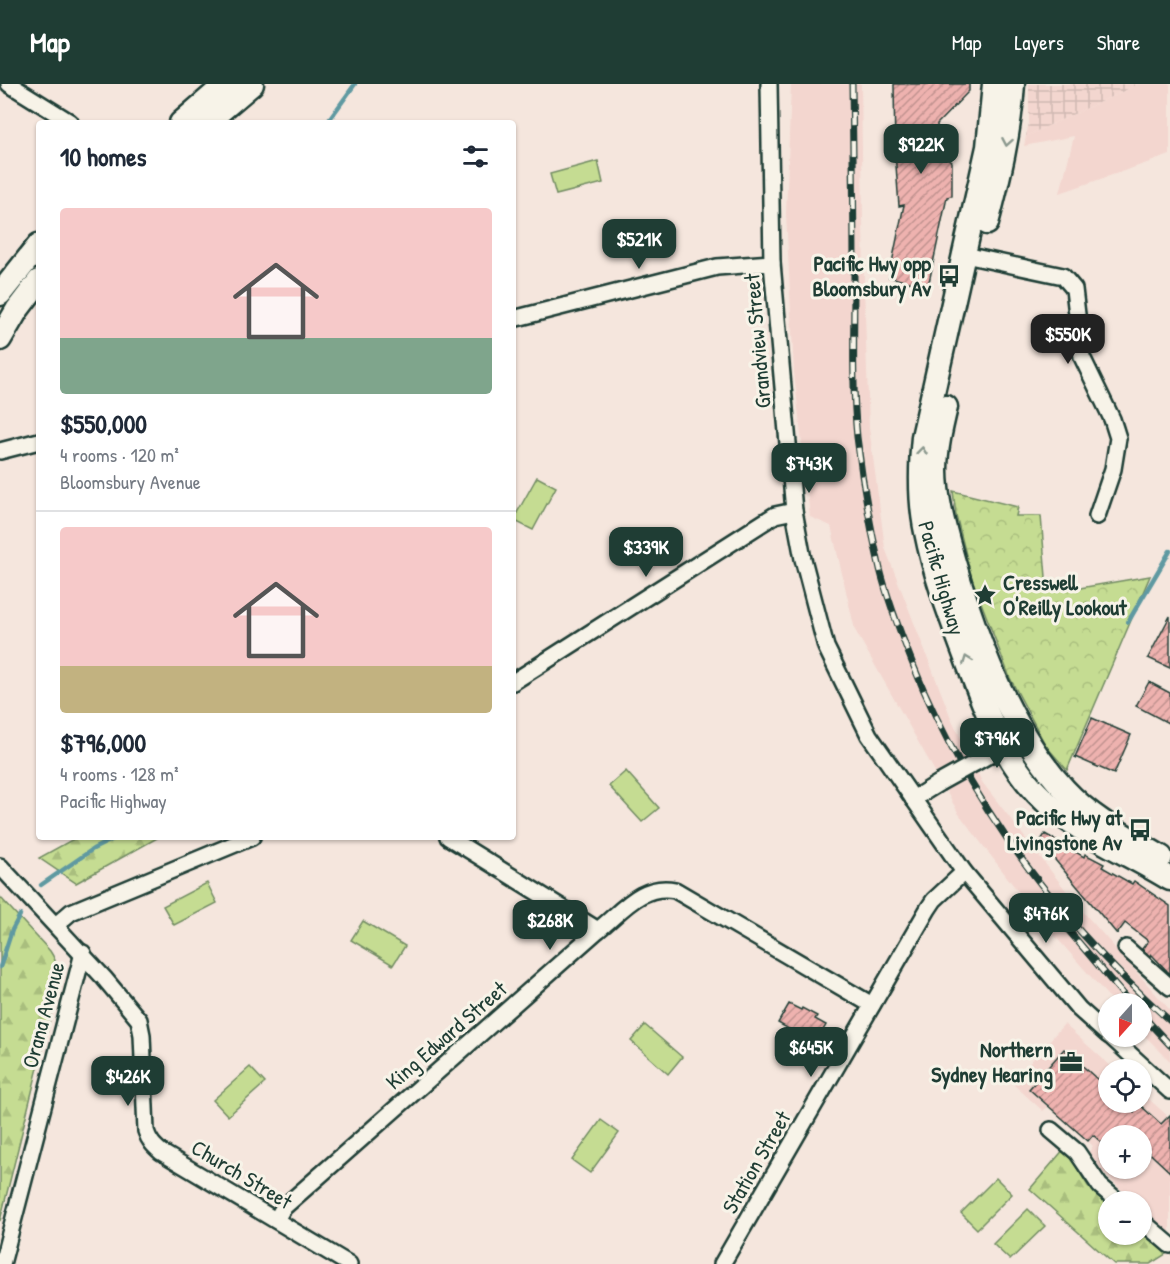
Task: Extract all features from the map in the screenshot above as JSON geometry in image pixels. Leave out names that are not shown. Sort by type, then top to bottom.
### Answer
[{"type":"highway","points":[[184,120],[226,84]]},
{"type":"highway","points":[[210,120],[252,84]]},
{"type":"highway","name":"Pacific Highway","points":[[994,84],[988,147],[972,257],[940,434],[936,469],[944,526],[966,605],[1006,702],[1039,759],[1063,788],[1102,823],[1170,862]]},
{"type":"highway","name":"Pacific Highway","points":[[1013,84],[1011,121],[1005,153],[972,257],[923,437],[921,498],[926,531],[936,572],[975,683],[1004,747],[1020,772],[1037,794],[1086,834],[1170,879]]},
{"type":"highway","points":[[0,294],[36,249]]},
{"type":"highway","points":[[0,339],[17,310],[36,285]]},
{"type":"street","points":[[9,84],[67,120]]},
{"type":"street","name":"Grandview Street","points":[[769,84],[772,263],[794,511],[803,559],[826,647],[869,735],[964,872],[1079,1009],[1098,1026]]},
{"type":"street","points":[[972,257],[1063,276],[1074,289],[1082,357],[1112,419],[1118,438],[1113,469],[1097,516]]},
{"type":"street","points":[[516,318],[717,267],[772,263]]},
{"type":"street","points":[[0,450],[36,442]]},
{"type":"street","points":[[516,680],[775,515],[794,511]]},
{"type":"street","points":[[913,799],[1024,735]]},
{"type":"street","points":[[56,925],[71,912],[245,840]]},
{"type":"street","points":[[453,840],[598,930]]},
{"type":"street","name":"Church Street","points":[[0,866],[82,952],[134,1013],[142,1028],[148,1139],[161,1152],[349,1264]]},
{"type":"street","name":"Station Street","points":[[722,1264],[934,900],[964,872]]},
{"type":"street","name":"King Edward Street","points":[[276,1220],[283,1208],[598,930],[640,895],[650,890],[663,888],[675,890],[872,1005]]},
{"type":"street","points":[[1126,948],[1170,987]]},
{"type":"street","name":"Orana Avenue","points":[[2,1264],[82,952]]},
{"type":"street","name":"Grandview Street","points":[[1121,1047],[1170,1091]]},
{"type":"street","points":[[1051,1130],[1077,1152],[1106,1191]]},
{"type":"street","points":[[1152,1230],[1170,1245]]},
{"type":"shaded area","points":[[791,84],[861,84],[869,427],[885,548],[951,718],[982,782],[1078,906],[1170,1010],[1170,1061],[1152,1043],[1152,993],[1105,993],[1033,911],[959,814],[855,630],[831,526],[810,517],[794,372],[786,214]]},
{"type":"shaded area","points":[[1029,84],[1139,84],[1026,136],[1029,123]]},
{"type":"shaded area","points":[[1139,84],[1170,84],[1170,155],[1060,193],[1074,136],[1024,146],[1026,136]]},
{"type":"shaded area","points":[[1064,1024],[1103,1059],[1098,1059],[1098,1113],[1152,1113],[1152,1102],[1170,1118],[1170,1233],[1152,1217],[1152,1191],[1123,1191],[1110,1179],[1152,1179],[1152,1125],[1098,1125],[1098,1166],[1089,1152],[1093,1146],[1048,1106],[1043,1111],[1012,1083]]},
{"type":"green space","points":[[598,161],[603,183],[556,195],[550,174]]},
{"type":"green space","points":[[537,477],[556,487],[533,530],[516,522],[516,515]]},
{"type":"green space","points":[[953,491],[1018,507],[1016,516],[1041,516],[1047,589],[1080,588],[1150,576],[1067,770],[1046,746],[1010,678],[972,579],[956,515]]},
{"type":"green space","points":[[626,771],[659,808],[642,822],[609,786]]},
{"type":"green space","points":[[72,840],[154,840],[76,883],[39,858]]},
{"type":"green space","points":[[207,883],[217,903],[174,925],[163,906]]},
{"type":"green space","points":[[0,897],[53,955],[58,987],[0,1221]]},
{"type":"green space","points":[[363,921],[405,946],[393,965],[351,940]]},
{"type":"green space","points":[[645,1025],[682,1057],[668,1074],[631,1041]]},
{"type":"green space","points":[[250,1067],[265,1083],[228,1116],[213,1100]]},
{"type":"green space","points":[[601,1120],[619,1133],[590,1173],[572,1160]]},
{"type":"green space","points":[[1065,1148],[1088,1186],[1098,1195],[1098,1245],[1152,1245],[1152,1242],[1166,1254],[1150,1264],[1114,1264],[1030,1189]]},
{"type":"green space","points":[[996,1178],[1012,1194],[977,1229],[961,1213]]},
{"type":"green space","points":[[1028,1209],[1045,1226],[1010,1260],[993,1244]]},
{"type":"building","points":[[894,84],[969,84],[969,91],[937,124],[938,151],[952,162],[952,196],[947,197],[928,287],[889,277],[904,205],[899,206]]},
{"type":"building","points":[[1170,616],[1170,668],[1148,658]]},
{"type":"building","points":[[1149,682],[1170,693],[1170,724],[1136,706]]},
{"type":"building","points":[[1092,718],[1131,735],[1114,774],[1075,757]]},
{"type":"building","points":[[1045,834],[1084,857],[1085,854],[1104,864],[1102,867],[1132,884],[1134,881],[1170,906],[1170,974],[1151,954],[1150,956],[1142,949],[1148,941],[1125,923],[1117,934],[1040,842]]},
{"type":"building","points":[[789,1004],[817,1016],[815,1019],[826,1025],[803,1065],[792,1059],[805,1038],[778,1023]]},
{"type":"building","points":[[1064,1049],[1098,1080],[1098,1113],[1149,1113],[1161,1124],[1170,1115],[1170,1172],[1152,1155],[1152,1125],[1098,1125],[1098,1139],[1093,1135],[1088,1141],[1029,1089]]},
{"type":"waterway","points":[[329,120],[355,84]]},
{"type":"waterway","points":[[1128,622],[1170,551]]},
{"type":"waterway","points":[[41,885],[93,849],[111,840]]},
{"type":"waterway","points":[[0,967],[12,930],[20,915]]},
{"type":"railway","points":[[852,84],[855,418],[870,520],[890,605],[935,714],[960,764],[989,811],[1020,857],[1090,943],[1170,1021]]},
{"type":"railway","points":[[1041,898],[1122,993]]},
{"type":"railway","points":[[1152,1026],[1170,1045]]},
{"type":"place","name":"Pacific Hwy opp Bloomsbury Av","points":[[949,276]]},
{"type":"place","name":"Cresswell O'Reilly Lookout","points":[[985,595]]},
{"type":"place","name":"Pacific Hwy at Livingstone Av","points":[[1140,830]]},
{"type":"place","name":"Northern Sydney Hearing","points":[[1071,1062]]}]
